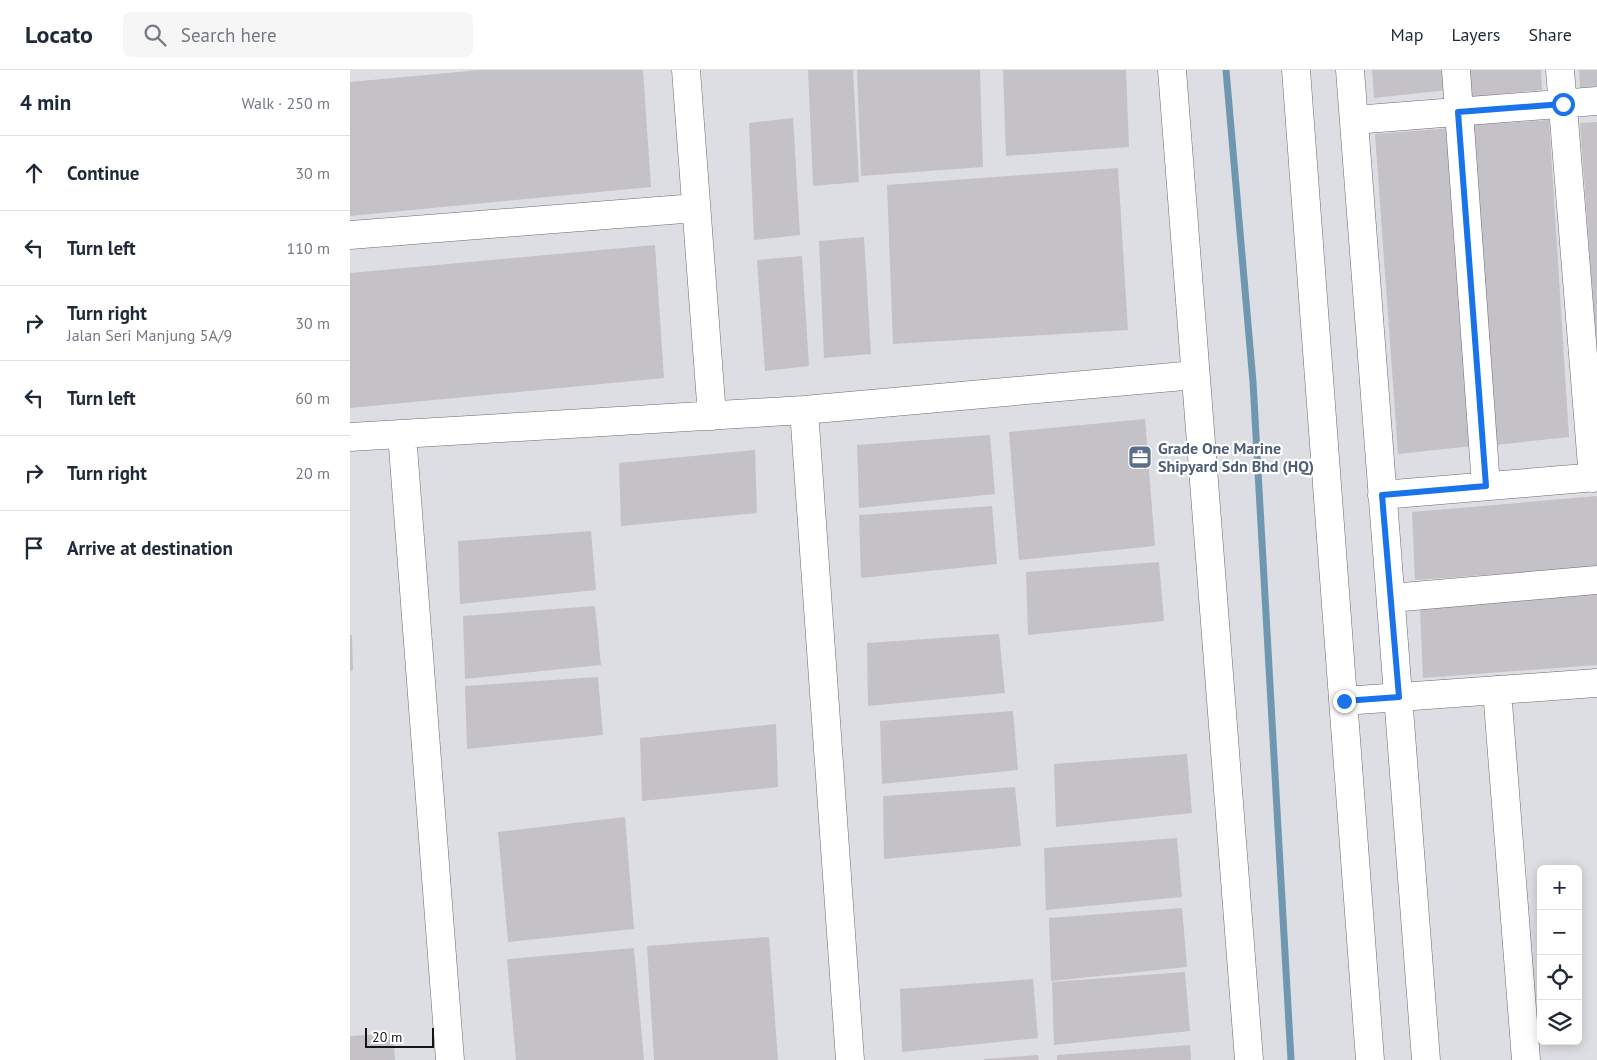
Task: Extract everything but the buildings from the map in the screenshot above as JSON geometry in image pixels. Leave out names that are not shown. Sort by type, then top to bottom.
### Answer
[{"type":"street","points":[[686,70],[712,416]]},
{"type":"street","points":[[1172,70],[1249,1060]]},
{"type":"street","points":[[1296,70],[1370,1060]]},
{"type":"street","points":[[1350,70],[1426,1060]]},
{"type":"street","points":[[1456,70],[1486,486]]},
{"type":"street","points":[[1382,495],[1595,477],[1560,70]]},
{"type":"street","points":[[1354,120],[1597,101]]},
{"type":"street","points":[[350,235],[696,208]]},
{"type":"street","points":[[350,437],[804,410],[1195,375]]},
{"type":"street","points":[[804,410],[850,1060]]},
{"type":"street","points":[[402,434],[450,1060]]},
{"type":"street","points":[[1391,598],[1597,580]]},
{"type":"street","points":[[1344,701],[1597,683]]},
{"type":"street","points":[[1497,690],[1526,1060]]},
{"type":"waterway","points":[[1226,70],[1253,382],[1291,1060]]},
{"type":"place","name":"Grade One Marine Shipyard Sdn Bhd (HQ)","points":[[1140,457]]},
{"type":"route","points":[[1344,701],[1399,697],[1382,495],[1486,486],[1458,112],[1563,104]]}]
